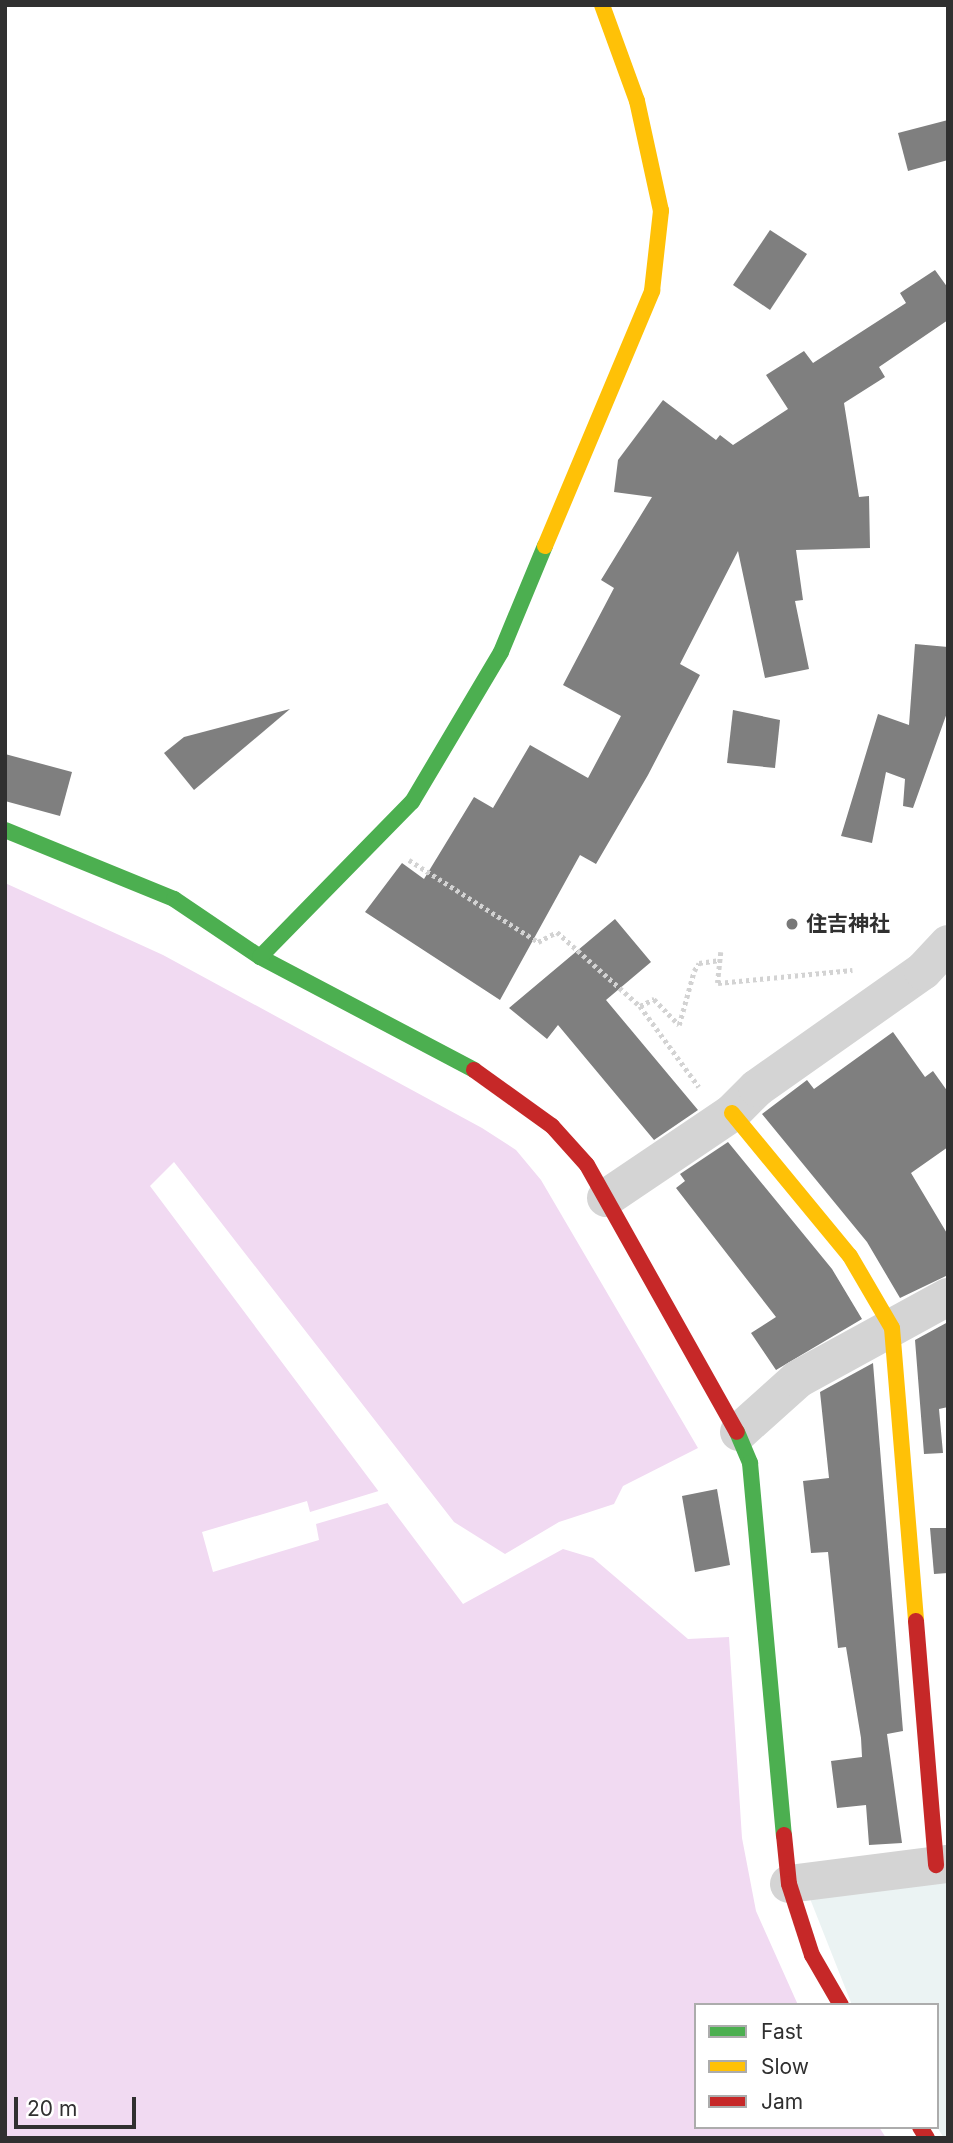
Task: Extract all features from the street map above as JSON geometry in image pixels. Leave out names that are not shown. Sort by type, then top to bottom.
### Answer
[{"type":"street","points":[[260,957],[412,802],[501,652],[652,291],[661,212],[637,101],[602,5]]},
{"type":"street","points":[[5,830],[174,899],[260,957],[496,1082],[552,1126],[606,1198],[739,1432],[761,1532],[789,1884],[812,1955],[840,2003]]},
{"type":"street","points":[[606,1198],[727,1116],[757,1088],[898,986],[948,944]]},
{"type":"street","points":[[727,1116],[850,1256],[892,1328],[936,1719],[942,1864],[789,1884]]},
{"type":"street","points":[[739,1432],[798,1379],[948,1297]]},
{"type":"path","points":[[376,839],[538,942],[557,932],[640,1006],[727,1116]]},
{"type":"path","points":[[721,952],[718,983],[862,969],[898,986]]},
{"type":"path","points":[[640,1006],[654,999],[679,1025],[694,971],[699,963],[720,960]]},
{"type":"shaded area","points":[[5,883],[163,955],[482,1128],[516,1150],[541,1180],[698,1448],[623,1486],[614,1504],[559,1522],[505,1554],[454,1522],[174,1162],[150,1186],[463,1604],[563,1549],[593,1558],[688,1639],[729,1637],[742,1838],[756,1911],[797,2003],[694,2003],[694,2129],[880,2129],[886,2138],[5,2138]]},
{"type":"shaded area","points":[[948,1872],[948,2138],[944,2138],[938,2129],[939,2003],[851,2003],[805,1886]]},
{"type":"pier","points":[[382,1490],[391,1502],[316,1524],[319,1540],[213,1572],[202,1532],[307,1501],[310,1512]]},
{"type":"building","points":[[948,120],[948,160],[908,171],[898,133]]},
{"type":"building","points":[[770,230],[807,254],[770,310],[733,285]]},
{"type":"building","points":[[935,270],[948,288],[948,320],[879,367],[885,377],[844,403],[859,497],[869,496],[870,548],[796,550],[803,600],[795,601],[809,669],[765,678],[738,551],[680,664],[700,675],[648,775],[596,864],[580,855],[500,1000],[365,912],[402,863],[424,879],[474,797],[493,808],[530,745],[588,778],[621,716],[563,685],[614,588],[601,580],[652,497],[614,492],[618,460],[663,400],[716,440],[720,435],[733,445],[788,409],[766,375],[804,351],[813,363],[906,303],[900,293]]},
{"type":"building","points":[[915,644],[948,647],[948,710],[913,808],[903,806],[905,779],[886,772],[872,843],[841,836],[878,714],[909,725]]},
{"type":"building","points":[[290,709],[194,790],[164,753],[184,737]]},
{"type":"building","points":[[733,710],[780,720],[775,768],[727,763]]},
{"type":"building","points":[[5,754],[72,772],[60,816],[5,801]]},
{"type":"building","points":[[615,919],[651,962],[606,1000],[698,1110],[654,1140],[558,1025],[547,1039],[509,1008]]},
{"type":"building","points":[[893,1032],[925,1077],[933,1071],[948,1092],[948,1147],[911,1173],[948,1235],[948,1275],[900,1298],[867,1242],[762,1114],[807,1080],[814,1089]]},
{"type":"building","points":[[728,1142],[832,1269],[862,1319],[776,1370],[751,1333],[776,1317],[676,1188],[685,1181],[680,1174]]},
{"type":"building","points":[[948,1322],[948,1407],[939,1409],[943,1453],[924,1454],[915,1340]]},
{"type":"building","points":[[873,1363],[903,1731],[887,1734],[902,1843],[869,1845],[866,1805],[837,1808],[831,1761],[862,1757],[861,1738],[846,1647],[838,1648],[828,1552],[811,1553],[803,1481],[829,1478],[820,1392]]},
{"type":"building","points":[[717,1489],[730,1565],[695,1572],[682,1496]]},
{"type":"building","points":[[930,1528],[948,1528],[948,1573],[934,1574]]},
{"type":"traffic: fast","points":[[260,957],[412,802],[501,652],[545,546]]},
{"type":"traffic: fast","points":[[5,830],[174,899],[260,957],[474,1070]]},
{"type":"traffic: fast","points":[[737,1432],[750,1463],[784,1835]]},
{"type":"traffic: slow","points":[[545,546],[652,291],[661,211],[637,101],[602,5]]},
{"type":"traffic: slow","points":[[732,1113],[850,1256],[892,1328],[916,1621]]},
{"type":"traffic: jam","points":[[474,1070],[552,1126],[587,1165],[737,1432]]},
{"type":"traffic: jam","points":[[916,1621],[936,1865]]},
{"type":"traffic: jam","points":[[784,1835],[789,1884],[812,1955],[840,2003]]},
{"type":"traffic: jam","points":[[921,2129],[927,2138]]},
{"type":"place","name":"住吉神社","points":[[792,924]]}]
